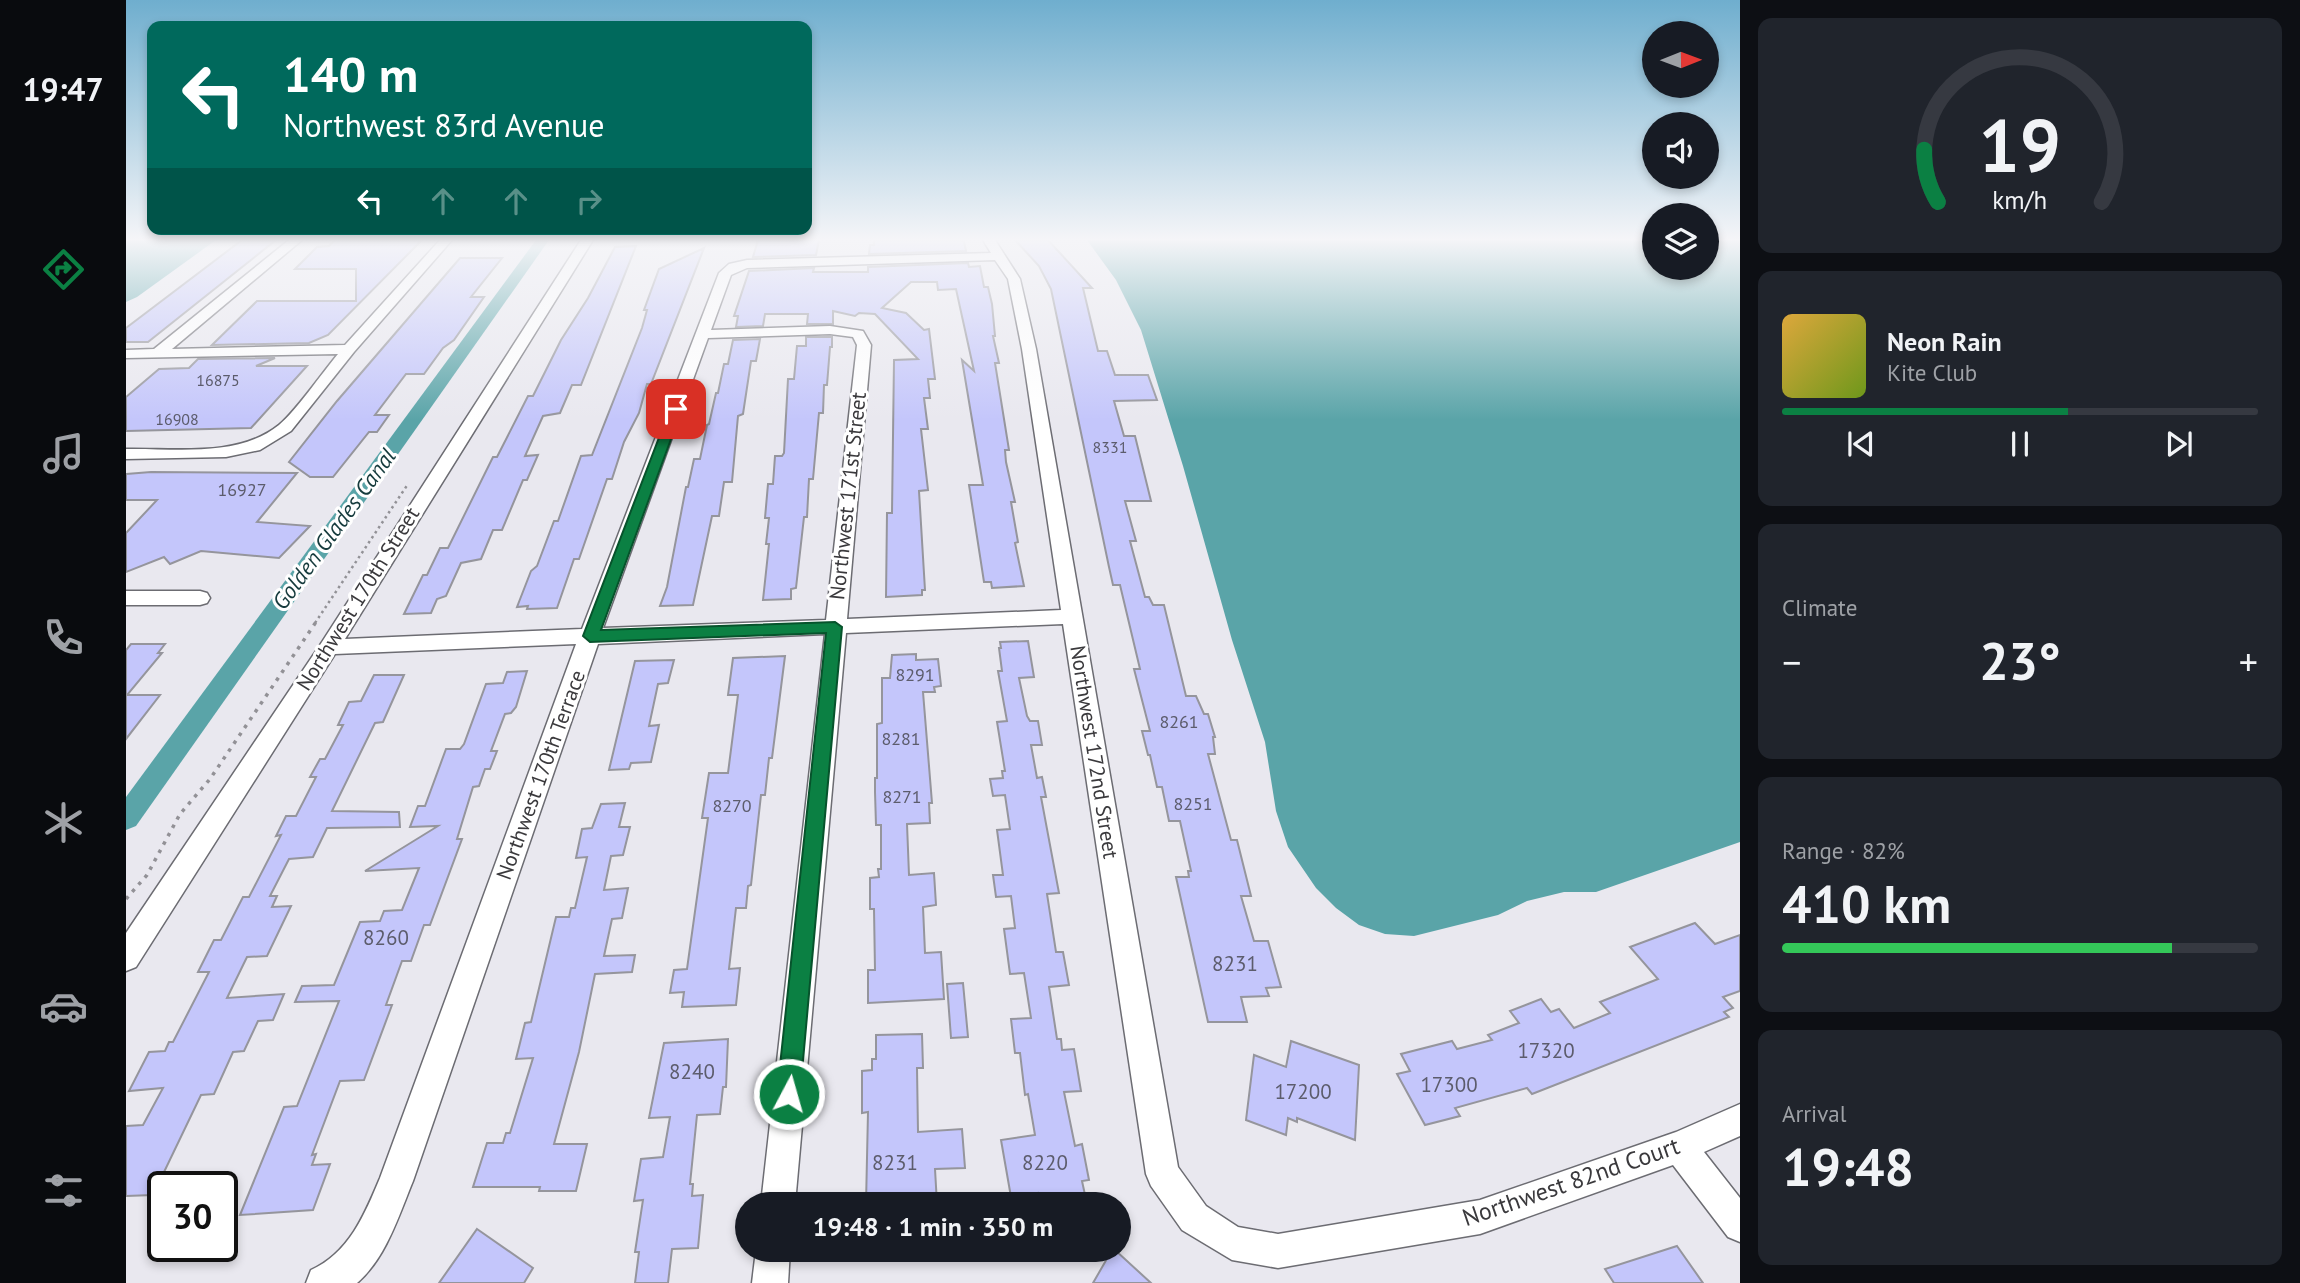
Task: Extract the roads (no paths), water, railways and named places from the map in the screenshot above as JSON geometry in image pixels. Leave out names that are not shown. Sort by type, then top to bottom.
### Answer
[{"type":"street","points":[[158,353],[223,300]]},
{"type":"street","points":[[126,454],[226,452],[254,446],[285,428],[393,300]]},
{"type":"street","name":"Northwest 170th Street","points":[[126,957],[329,647],[549,300]]},
{"type":"street","name":"Northwest 170th Terrace","points":[[332,1281],[373,1234],[396,1181],[590,636],[716,300]]},
{"type":"street","name":"Northwest 172nd Street","points":[[1018,300],[1029,349],[1163,1174],[1195,1218],[1232,1243]]},
{"type":"street","name":"Northwest 171st Street","points":[[704,334],[830,330],[858,334],[864,345],[779,1192]]},
{"type":"street","points":[[126,354],[349,349]]},
{"type":"street","points":[[126,598],[201,598]]},
{"type":"street","points":[[329,647],[1071,617]]},
{"type":"street","name":"Northwest 82nd Court","points":[[1232,1243],[1278,1251],[1480,1217],[1679,1146],[1740,1120]]},
{"type":"street","points":[[1679,1146],[1740,1225]]},
{"type":"street","points":[[770,1283],[772,1262]]},
{"type":"water","points":[[1126,300],[1740,300],[1740,842],[1596,892],[1564,892],[1527,901],[1498,915],[1414,936],[1385,934],[1359,925],[1336,908],[1316,888],[1288,847],[1276,811],[1265,742],[1232,640],[1141,330]]},
{"type":"waterway","name":"Golden Glades Canal","points":[[126,818],[500,300]]}]
